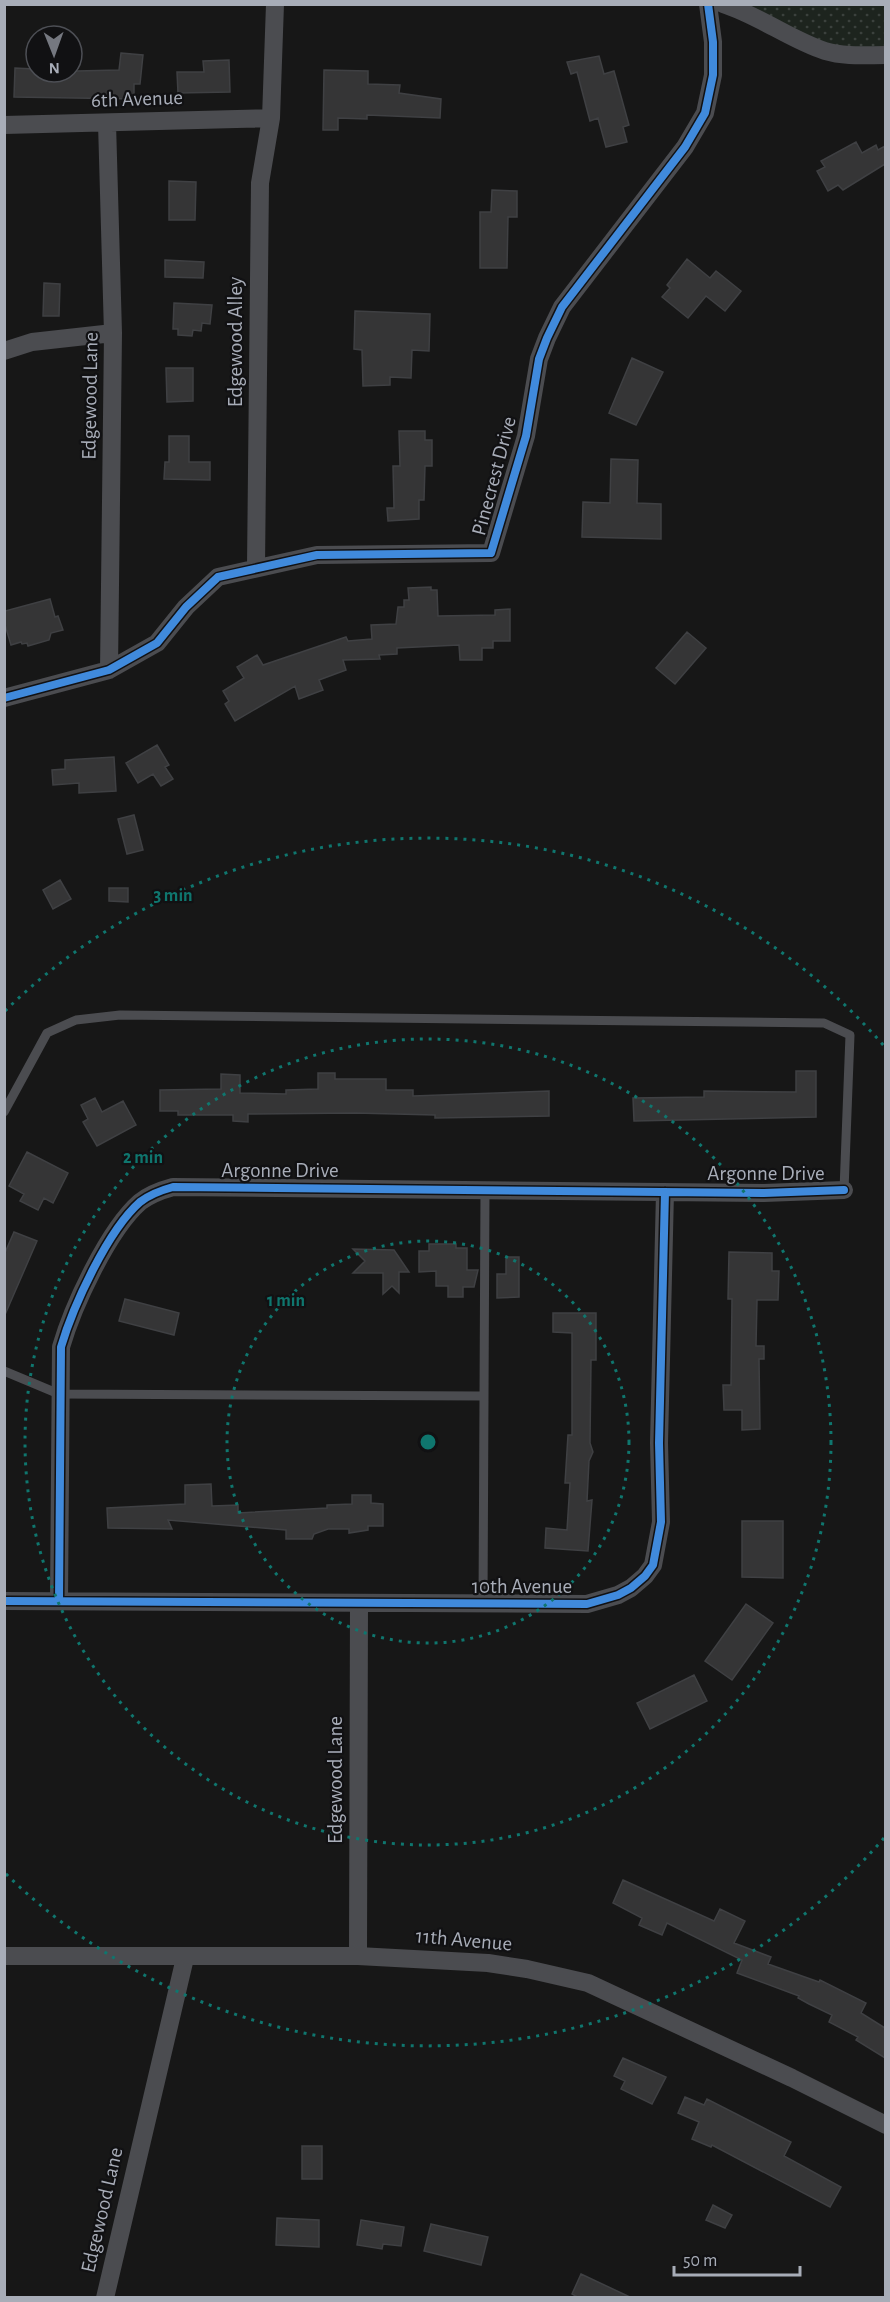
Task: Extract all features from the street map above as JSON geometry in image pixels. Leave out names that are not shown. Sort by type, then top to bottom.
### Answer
[{"type":"street","points":[[271,118],[275,4]]},
{"type":"street","name":"Pinecrest Drive","points":[[4,698],[109,670],[157,643],[186,607],[218,577],[317,555],[491,554],[526,436],[539,359],[557,317],[600,255],[685,147],[705,114],[713,75],[713,42],[708,4]]},
{"type":"street","points":[[723,4],[752,14],[826,51],[850,55],[885,55]]},
{"type":"street","name":"6th Avenue","points":[[4,126],[271,118]]},
{"type":"street","name":"Edgewood Alley","points":[[256,567],[260,195],[271,118]]},
{"type":"street","name":"Edgewood Lane","points":[[107,123],[114,333],[109,670]]},
{"type":"street","points":[[4,351],[32,342],[114,333]]},
{"type":"street","name":"Argonne Drive","points":[[59,1600],[61,1347],[68,1322],[116,1229],[141,1202],[159,1191],[173,1187],[764,1193],[844,1190]]},
{"type":"street","name":"10th Avenue","points":[[4,1601],[586,1604],[631,1588],[652,1565],[661,1522],[659,1443],[665,1192]]},
{"type":"street","name":"Edgewood Lane","points":[[358,1956],[359,1604]]},
{"type":"street","name":"11th Avenue","points":[[4,1956],[185,1958],[358,1956],[488,1963],[588,1983],[792,2078],[885,2125]]},
{"type":"street","name":"Edgewood Lane","points":[[105,2298],[185,1958]]},
{"type":"lane","points":[[4,1112],[47,1033],[76,1020],[120,1016],[824,1023],[850,1035],[844,1190]]},
{"type":"lane","points":[[483,1605],[485,1190]]},
{"type":"lane","points":[[4,1371],[59,1394],[484,1396]]},
{"type":"shaded area","points":[[726,5],[885,5],[885,54],[851,55]]},
{"type":"building","points":[[121,53],[143,55],[140,84],[134,84],[134,99],[14,97],[15,68],[24,68],[24,84],[84,84],[84,71],[119,70]]},
{"type":"building","points":[[599,56],[604,74],[614,71],[629,125],[623,127],[627,142],[606,147],[598,118],[590,121],[577,72],[571,74],[567,62]]},
{"type":"building","points":[[229,60],[230,92],[178,93],[177,72],[204,72],[203,61]]},
{"type":"building","points":[[324,70],[368,71],[368,84],[400,85],[399,93],[441,99],[440,118],[367,115],[367,119],[338,118],[338,130],[323,130]]},
{"type":"building","points":[[856,142],[862,153],[876,145],[878,150],[885,146],[885,164],[843,190],[838,185],[828,191],[817,171],[825,167],[821,161]]},
{"type":"building","points":[[169,181],[196,182],[195,220],[169,220]]},
{"type":"building","points":[[492,190],[517,191],[517,217],[508,217],[507,268],[480,268],[480,212],[491,212]]},
{"type":"building","points":[[687,259],[710,278],[716,271],[741,291],[725,311],[706,296],[688,318],[662,297],[670,288],[667,285]]},
{"type":"building","points":[[165,260],[204,262],[203,278],[165,277]]},
{"type":"building","points":[[44,283],[60,284],[59,316],[43,316]]},
{"type":"building","points":[[174,303],[212,305],[210,324],[202,323],[201,331],[193,330],[192,336],[178,335],[178,329],[173,329]]},
{"type":"building","points":[[355,311],[430,314],[429,351],[412,350],[411,378],[390,377],[390,385],[363,386],[362,350],[354,349]]},
{"type":"building","points":[[632,358],[663,372],[636,425],[609,413]]},
{"type":"building","points":[[166,368],[193,368],[193,401],[167,402]]},
{"type":"building","points":[[399,431],[425,431],[425,440],[432,440],[432,466],[425,466],[424,500],[419,500],[419,519],[388,521],[387,508],[394,508],[393,466],[400,466]]},
{"type":"building","points":[[169,436],[189,436],[189,462],[210,462],[210,480],[164,479],[165,462],[169,462]]},
{"type":"building","points":[[611,459],[638,460],[637,503],[661,504],[661,539],[582,537],[583,502],[610,503]]},
{"type":"building","points":[[431,587],[431,590],[437,590],[438,616],[495,615],[495,610],[510,609],[510,641],[493,641],[493,648],[482,648],[482,660],[460,660],[459,645],[397,648],[397,654],[379,655],[380,659],[343,660],[346,670],[319,680],[323,690],[299,699],[295,686],[235,721],[225,704],[229,701],[223,691],[244,678],[237,667],[257,655],[263,665],[346,637],[348,641],[372,639],[371,625],[396,624],[398,607],[404,607],[404,600],[409,600],[408,588]]},
{"type":"building","points":[[50,599],[55,617],[58,616],[63,630],[51,633],[49,640],[28,646],[27,643],[22,644],[21,642],[11,645],[5,625],[5,611]]},
{"type":"building","points":[[687,632],[706,648],[675,684],[656,668]]},
{"type":"building","points":[[157,745],[169,765],[165,767],[173,779],[161,786],[153,774],[138,783],[126,763]]},
{"type":"building","points":[[114,757],[116,791],[79,793],[79,783],[53,785],[52,770],[65,769],[65,760]]},
{"type":"building","points":[[134,815],[143,850],[127,854],[118,819]]},
{"type":"building","points":[[60,880],[71,899],[53,909],[43,890]]},
{"type":"building","points":[[109,888],[128,888],[128,902],[109,901]]},
{"type":"building","points":[[796,1071],[816,1071],[816,1117],[634,1121],[633,1098],[704,1097],[704,1091],[796,1092]]},
{"type":"building","points":[[318,1073],[335,1073],[335,1079],[386,1079],[386,1090],[413,1090],[413,1096],[549,1091],[549,1116],[435,1118],[435,1115],[355,1113],[248,1114],[248,1122],[233,1121],[233,1115],[178,1115],[178,1111],[160,1111],[160,1090],[221,1089],[221,1074],[240,1075],[240,1093],[286,1094],[286,1090],[318,1089]]},
{"type":"building","points":[[95,1098],[102,1112],[123,1101],[136,1125],[97,1146],[83,1122],[88,1119],[81,1105]]},
{"type":"building","points":[[27,1152],[68,1173],[53,1203],[44,1198],[38,1210],[20,1201],[24,1194],[9,1186]]},
{"type":"building","points":[[14,1232],[37,1241],[4,1317],[4,1255]]},
{"type":"building","points":[[429,1244],[456,1244],[456,1248],[467,1248],[467,1270],[478,1270],[474,1287],[463,1287],[463,1297],[448,1297],[448,1286],[436,1286],[436,1271],[419,1272],[419,1251],[429,1251]]},
{"type":"building","points":[[353,1249],[394,1250],[409,1272],[399,1272],[399,1293],[392,1286],[383,1294],[383,1273],[353,1273],[365,1261]]},
{"type":"building","points":[[729,1252],[772,1253],[772,1271],[779,1271],[778,1300],[757,1300],[756,1346],[764,1346],[764,1359],[759,1359],[760,1429],[742,1430],[742,1410],[724,1410],[723,1385],[731,1385],[732,1299],[728,1299]]},
{"type":"building","points":[[506,1257],[519,1257],[519,1297],[497,1298],[497,1274],[506,1274]]},
{"type":"building","points":[[125,1299],[179,1313],[174,1335],[119,1321]]},
{"type":"building","points":[[553,1313],[596,1313],[596,1360],[591,1360],[590,1443],[593,1452],[589,1461],[587,1501],[592,1500],[588,1551],[545,1548],[546,1528],[567,1530],[570,1483],[565,1483],[568,1435],[572,1435],[572,1333],[553,1332]]},
{"type":"building","points":[[211,1484],[212,1506],[238,1505],[238,1513],[327,1508],[327,1505],[352,1504],[352,1495],[371,1495],[371,1503],[383,1504],[383,1526],[368,1526],[368,1530],[349,1533],[349,1529],[328,1529],[314,1534],[312,1539],[286,1539],[286,1530],[168,1520],[172,1529],[108,1528],[107,1508],[185,1504],[185,1485]]},
{"type":"building","points":[[742,1521],[783,1521],[783,1578],[742,1577]]},
{"type":"building","points":[[746,1604],[773,1623],[732,1680],[705,1661]]},
{"type":"building","points":[[694,1675],[707,1701],[650,1729],[637,1703]]},
{"type":"building","points":[[623,1880],[714,1921],[720,1909],[745,1921],[734,1943],[771,1957],[768,1964],[819,1982],[820,1980],[866,2003],[861,2013],[885,2028],[885,2058],[856,2040],[858,2037],[829,2022],[832,2015],[798,1998],[799,1996],[737,1973],[742,1960],[667,1923],[662,1935],[639,1925],[642,1918],[613,1903]]},
{"type":"building","points":[[623,2058],[666,2077],[652,2104],[621,2089],[625,2081],[614,2076]]},
{"type":"building","points":[[685,2097],[704,2105],[707,2099],[791,2142],[784,2156],[841,2187],[830,2207],[712,2145],[711,2147],[692,2139],[699,2122],[678,2113]]},
{"type":"building","points":[[302,2146],[322,2146],[322,2179],[302,2179]]},
{"type":"building","points":[[713,2205],[732,2215],[725,2228],[706,2220]]},
{"type":"building","points":[[277,2218],[319,2220],[319,2247],[276,2245]]},
{"type":"building","points":[[361,2220],[404,2227],[401,2246],[383,2244],[382,2249],[357,2245]]},
{"type":"building","points":[[431,2224],[488,2237],[481,2265],[424,2251]]},
{"type":"building","points":[[581,2274],[632,2298],[579,2298],[572,2294]]},
{"type":"cycle path","points":[[4,698],[109,670],[157,643],[186,607],[218,577],[317,555],[491,553],[526,436],[539,359],[562,307],[685,147],[705,113],[713,75],[713,42],[708,4]]},
{"type":"cycle path","points":[[59,1601],[61,1347],[83,1290],[104,1249],[128,1215],[140,1202],[151,1195],[173,1187],[764,1193],[844,1190]]},
{"type":"cycle path","points":[[4,1601],[587,1604],[618,1595],[631,1588],[645,1576],[653,1565],[661,1522],[659,1443],[665,1192]]}]
